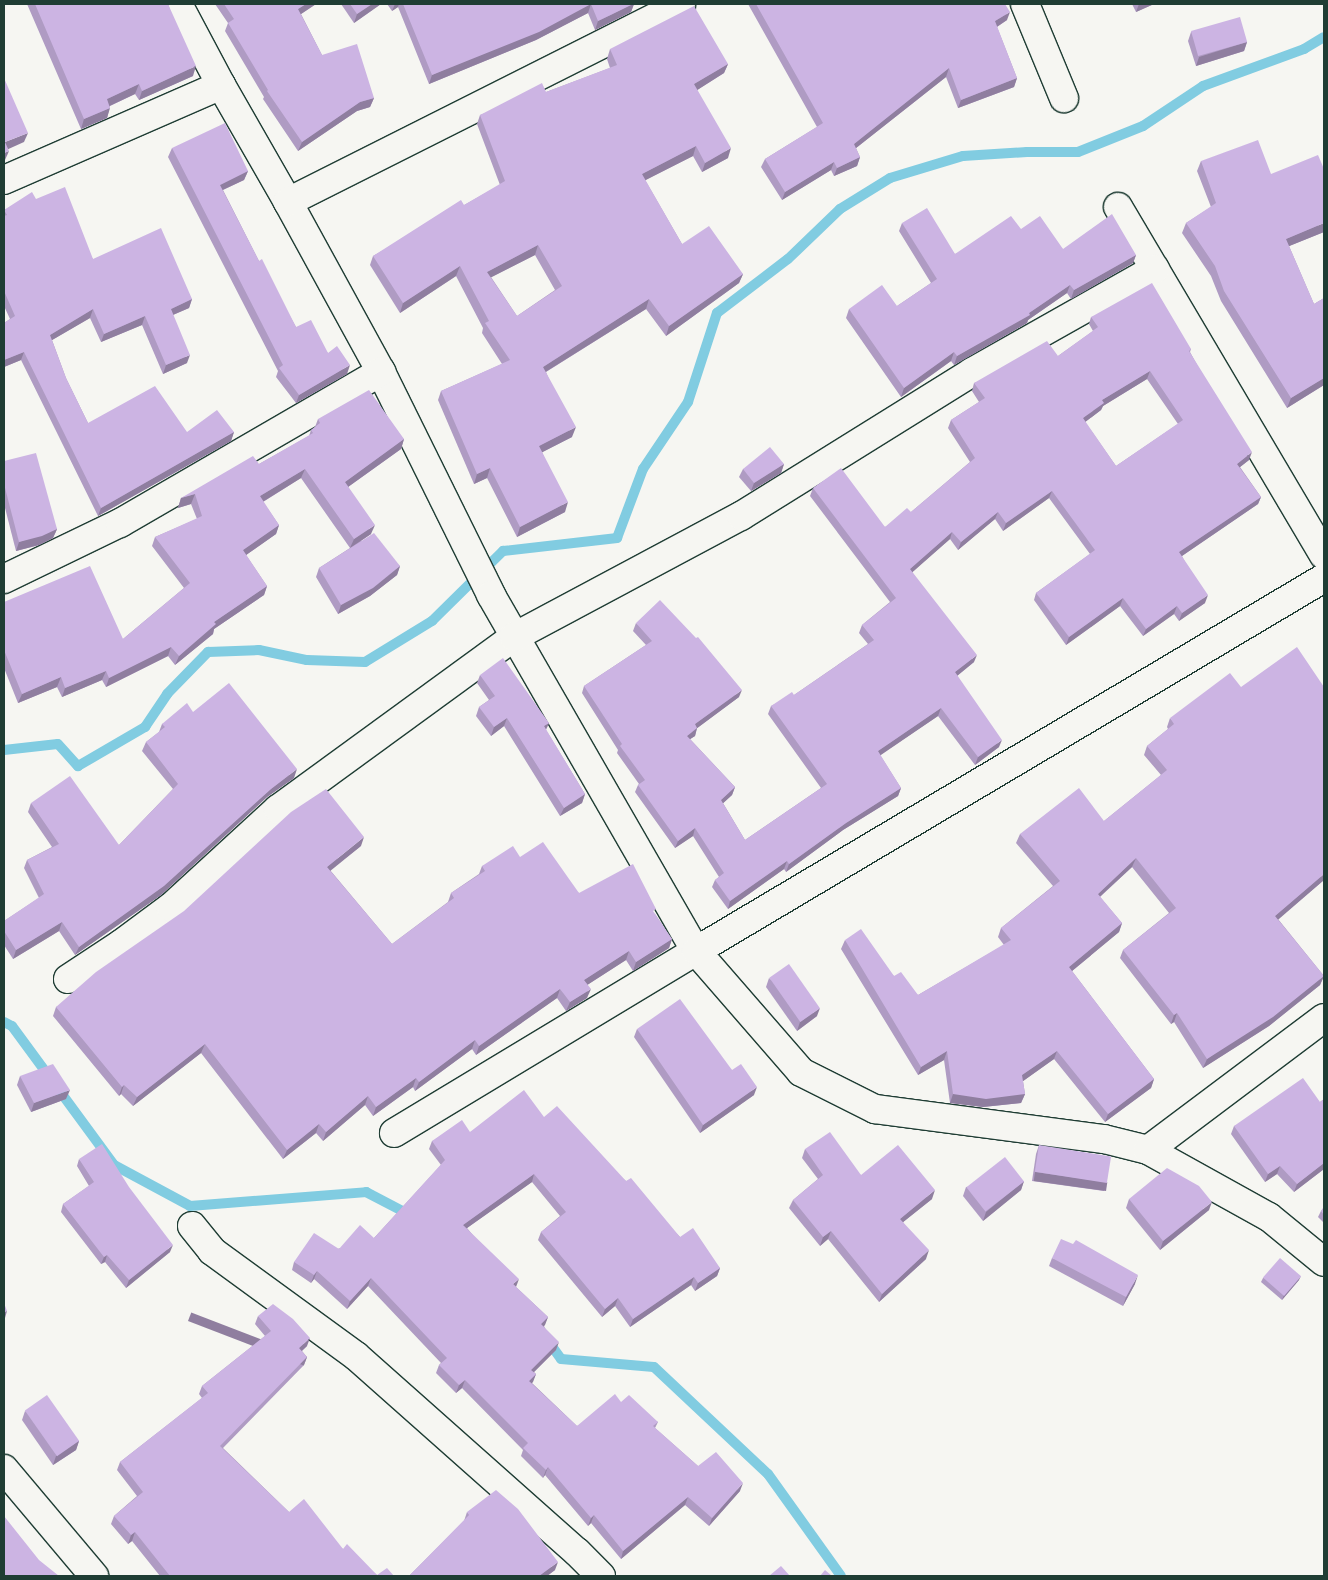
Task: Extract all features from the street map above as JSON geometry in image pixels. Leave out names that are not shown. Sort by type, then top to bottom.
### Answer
[{"type":"street","points":[[178,4],[381,372],[491,595],[696,951],[802,1072],[875,1109],[1104,1139],[1148,1150],[1269,1217],[1324,1262]]},
{"type":"street","points":[[288,202],[681,4]]},
{"type":"street","points":[[1025,4],[1064,98]]},
{"type":"street","points":[[4,180],[221,85]]},
{"type":"street","points":[[1118,207],[1324,555]]},
{"type":"street","points":[[68,979],[122,944],[171,907],[278,809],[514,637],[741,516],[972,372],[1155,269]]},
{"type":"street","points":[[4,579],[120,523],[381,372]]},
{"type":"street","points":[[394,1133],[696,951],[1324,578]]},
{"type":"street","points":[[1148,1150],[1324,1018]]},
{"type":"street","points":[[192,1226],[212,1251],[356,1356],[576,1552],[600,1576]]},
{"type":"street","points":[[4,1469],[94,1576]]},
{"type":"building","points":[[35,4],[168,4],[196,66],[142,91],[139,84],[107,99],[110,108],[84,119]]},
{"type":"building","points":[[224,4],[306,4],[298,9],[322,55],[357,44],[374,98],[360,102],[302,142],[267,91],[228,23],[234,19]]},
{"type":"building","points":[[350,4],[372,4],[357,14]]},
{"type":"building","points":[[403,4],[591,4],[539,32],[432,75]]},
{"type":"building","points":[[591,4],[633,4],[598,21]]},
{"type":"building","points":[[756,4],[1005,4],[1010,12],[995,21],[1017,78],[961,100],[949,68],[854,144],[860,157],[837,168],[834,162],[785,192],[765,159],[823,123]]},
{"type":"building","points":[[694,6],[728,64],[694,84],[731,148],[705,163],[696,146],[642,174],[682,244],[709,226],[743,274],[669,326],[649,299],[543,367],[576,427],[539,446],[568,502],[520,527],[490,468],[477,474],[441,391],[510,360],[485,323],[489,321],[460,266],[403,303],[373,256],[461,200],[464,205],[505,181],[480,115],[542,83],[546,92],[617,65],[610,49]],"holes":[[[538,245],[562,286],[517,316],[487,272]]]},
{"type":"building","points":[[1240,17],[1247,42],[1198,56],[1191,31]]},
{"type":"building","points":[[4,78],[28,133],[5,142],[9,151],[4,153]]},
{"type":"building","points":[[225,123],[248,171],[220,185],[259,261],[262,259],[296,327],[311,320],[328,353],[337,346],[350,365],[299,395],[279,368],[283,365],[172,148]]},
{"type":"building","points":[[1258,140],[1271,174],[1318,155],[1324,169],[1324,223],[1286,239],[1314,304],[1324,298],[1324,378],[1291,398],[1224,291],[1215,266],[1186,223],[1216,203],[1201,161]]},
{"type":"building","points":[[65,187],[93,259],[161,228],[192,299],[171,309],[190,355],[166,365],[145,316],[104,334],[93,309],[50,335],[66,378],[88,423],[155,386],[187,432],[217,410],[234,432],[101,508],[24,352],[4,360],[4,323],[15,316],[4,291],[4,216],[7,215],[4,210],[32,192],[36,199]]},
{"type":"building","points":[[927,208],[955,254],[1011,216],[1021,229],[1040,216],[1063,249],[1112,214],[1136,255],[1074,290],[1070,285],[1029,313],[1030,315],[957,356],[954,352],[904,388],[849,309],[882,285],[897,306],[937,279],[902,223]]},
{"type":"building","points":[[1152,283],[1191,349],[1189,351],[1252,452],[1237,464],[1261,497],[1179,552],[1208,595],[1182,613],[1177,606],[1146,629],[1123,598],[1069,637],[1036,593],[1095,550],[1052,491],[1006,523],[998,512],[961,542],[952,532],[910,569],[977,655],[955,672],[1002,740],[978,757],[941,708],[878,751],[901,788],[846,823],[789,864],[787,861],[730,901],[715,880],[724,873],[695,828],[678,841],[638,785],[645,780],[620,746],[622,744],[584,686],[652,641],[636,623],[660,600],[696,638],[698,637],[742,690],[695,724],[697,728],[687,736],[735,787],[721,800],[745,840],[827,784],[771,706],[792,692],[794,695],[874,640],[862,625],[896,598],[813,488],[841,468],[885,527],[907,508],[911,512],[975,458],[951,420],[985,398],[974,383],[1047,341],[1058,356],[1098,327],[1091,317]],"holes":[[[1150,371],[1183,420],[1116,466],[1083,418],[1104,403],[1102,400]]]},
{"type":"building","points":[[369,390],[404,439],[345,482],[375,525],[354,539],[305,469],[260,496],[279,525],[243,550],[267,586],[214,622],[216,624],[179,656],[171,647],[109,678],[106,671],[65,688],[61,677],[22,694],[4,650],[4,602],[90,566],[123,639],[190,583],[155,537],[202,516],[195,494],[181,498],[253,456],[259,464],[313,433],[311,430],[320,423],[318,419]]},
{"type":"building","points":[[770,447],[784,464],[754,483],[743,469]]},
{"type":"building","points":[[36,453],[57,529],[42,536],[19,542],[4,484],[4,461]]},
{"type":"building","points":[[374,533],[400,566],[373,588],[341,605],[319,568]]},
{"type":"building","points":[[1297,647],[1324,687],[1324,874],[1275,916],[1324,976],[1273,1017],[1207,1059],[1177,1013],[1174,1015],[1123,950],[1176,908],[1136,858],[1098,894],[1122,923],[1069,967],[1154,1079],[1108,1114],[1057,1051],[1022,1075],[1025,1094],[986,1099],[953,1094],[947,1051],[921,1067],[845,940],[861,929],[894,976],[901,972],[918,995],[1011,940],[1001,928],[1060,881],[1020,834],[1079,788],[1104,821],[1167,770],[1147,746],[1174,724],[1170,718],[1230,673],[1241,687]]},
{"type":"building","points":[[503,658],[549,723],[544,726],[585,794],[564,808],[507,718],[494,727],[479,707],[495,696],[480,675]]},
{"type":"building","points":[[229,683],[297,769],[271,789],[164,886],[79,947],[62,922],[16,950],[4,931],[4,921],[44,894],[27,860],[59,844],[31,803],[70,776],[119,845],[178,784],[146,742],[165,727],[162,724],[187,703],[193,712]]},
{"type":"building","points":[[326,789],[364,837],[327,867],[392,944],[454,898],[451,893],[485,871],[482,866],[513,846],[520,857],[543,842],[579,893],[633,864],[656,909],[653,911],[672,939],[636,962],[629,951],[584,980],[591,989],[570,1002],[560,989],[479,1046],[475,1040],[419,1082],[416,1078],[376,1107],[368,1096],[326,1132],[319,1124],[287,1150],[205,1044],[137,1097],[124,1085],[122,1087],[56,1007],[96,972],[184,911],[291,812]]},
{"type":"building","points":[[789,964],[820,1008],[800,1022],[769,978]]},
{"type":"building","points":[[680,999],[732,1070],[741,1064],[757,1087],[703,1125],[637,1029]]},
{"type":"building","points":[[53,1064],[70,1090],[34,1103],[20,1076]]},
{"type":"building","points":[[1303,1078],[1320,1102],[1324,1099],[1324,1163],[1297,1184],[1280,1166],[1268,1174],[1234,1126]]},
{"type":"building","points":[[524,1090],[544,1117],[557,1106],[626,1181],[631,1178],[680,1237],[693,1228],[720,1268],[698,1283],[694,1277],[633,1319],[618,1298],[605,1309],[541,1232],[566,1212],[534,1174],[463,1225],[519,1279],[513,1284],[548,1317],[541,1324],[559,1342],[531,1370],[536,1374],[529,1381],[577,1426],[615,1394],[621,1402],[629,1395],[658,1422],[653,1426],[698,1466],[716,1452],[743,1483],[712,1518],[688,1497],[623,1551],[594,1515],[591,1518],[548,1467],[546,1470],[523,1448],[528,1443],[465,1380],[459,1385],[439,1365],[447,1358],[371,1278],[350,1301],[317,1271],[314,1275],[294,1262],[314,1233],[339,1249],[360,1225],[374,1238],[445,1160],[432,1141],[462,1120],[470,1132]]},
{"type":"building","points":[[830,1132],[861,1175],[898,1145],[935,1190],[900,1219],[929,1250],[882,1294],[831,1231],[823,1237],[793,1200],[823,1175],[805,1149]]},
{"type":"building","points":[[102,1144],[129,1187],[173,1245],[129,1280],[107,1255],[104,1257],[63,1204],[94,1182],[79,1159]]},
{"type":"building","points":[[1039,1145],[1111,1156],[1107,1183],[1035,1172]]},
{"type":"building","points":[[1005,1157],[1024,1181],[985,1212],[966,1187]]},
{"type":"building","points":[[1167,1168],[1199,1186],[1212,1202],[1163,1241],[1129,1199]]},
{"type":"building","points":[[1061,1239],[1073,1244],[1076,1240],[1138,1275],[1126,1297],[1052,1258]]},
{"type":"building","points":[[1280,1258],[1301,1276],[1284,1296],[1263,1278]]},
{"type":"building","points":[[273,1304],[293,1319],[310,1338],[299,1348],[307,1357],[220,1446],[289,1512],[304,1499],[343,1549],[347,1544],[377,1575],[387,1568],[394,1576],[170,1576],[135,1532],[131,1535],[114,1516],[143,1492],[120,1462],[208,1393],[202,1386],[271,1331],[258,1316]]},
{"type":"building","points":[[47,1395],[79,1441],[57,1456],[25,1410]]},
{"type":"building","points":[[496,1490],[518,1509],[558,1562],[539,1576],[409,1576],[469,1515],[467,1512]]},
{"type":"building","points":[[4,1516],[39,1560],[59,1576],[4,1576]]},
{"type":"building","points":[[781,1566],[790,1576],[769,1576]]},
{"type":"building","points":[[825,1570],[832,1576],[820,1576]]},
{"type":"waterway","points":[[4,750],[58,744],[78,766],[145,727],[167,694],[208,652],[259,650],[307,660],[365,662],[432,621],[503,551],[617,538],[643,469],[688,402],[717,313],[788,259],[840,209],[890,178],[963,156],[1027,152],[1078,152],[1143,126],[1203,86],[1304,49],[1324,37]]},
{"type":"waterway","points":[[4,1022],[12,1026],[114,1165],[190,1206],[366,1192],[410,1215]]},
{"type":"waterway","points":[[548,1341],[561,1359],[654,1367],[768,1474],[841,1576]]}]
